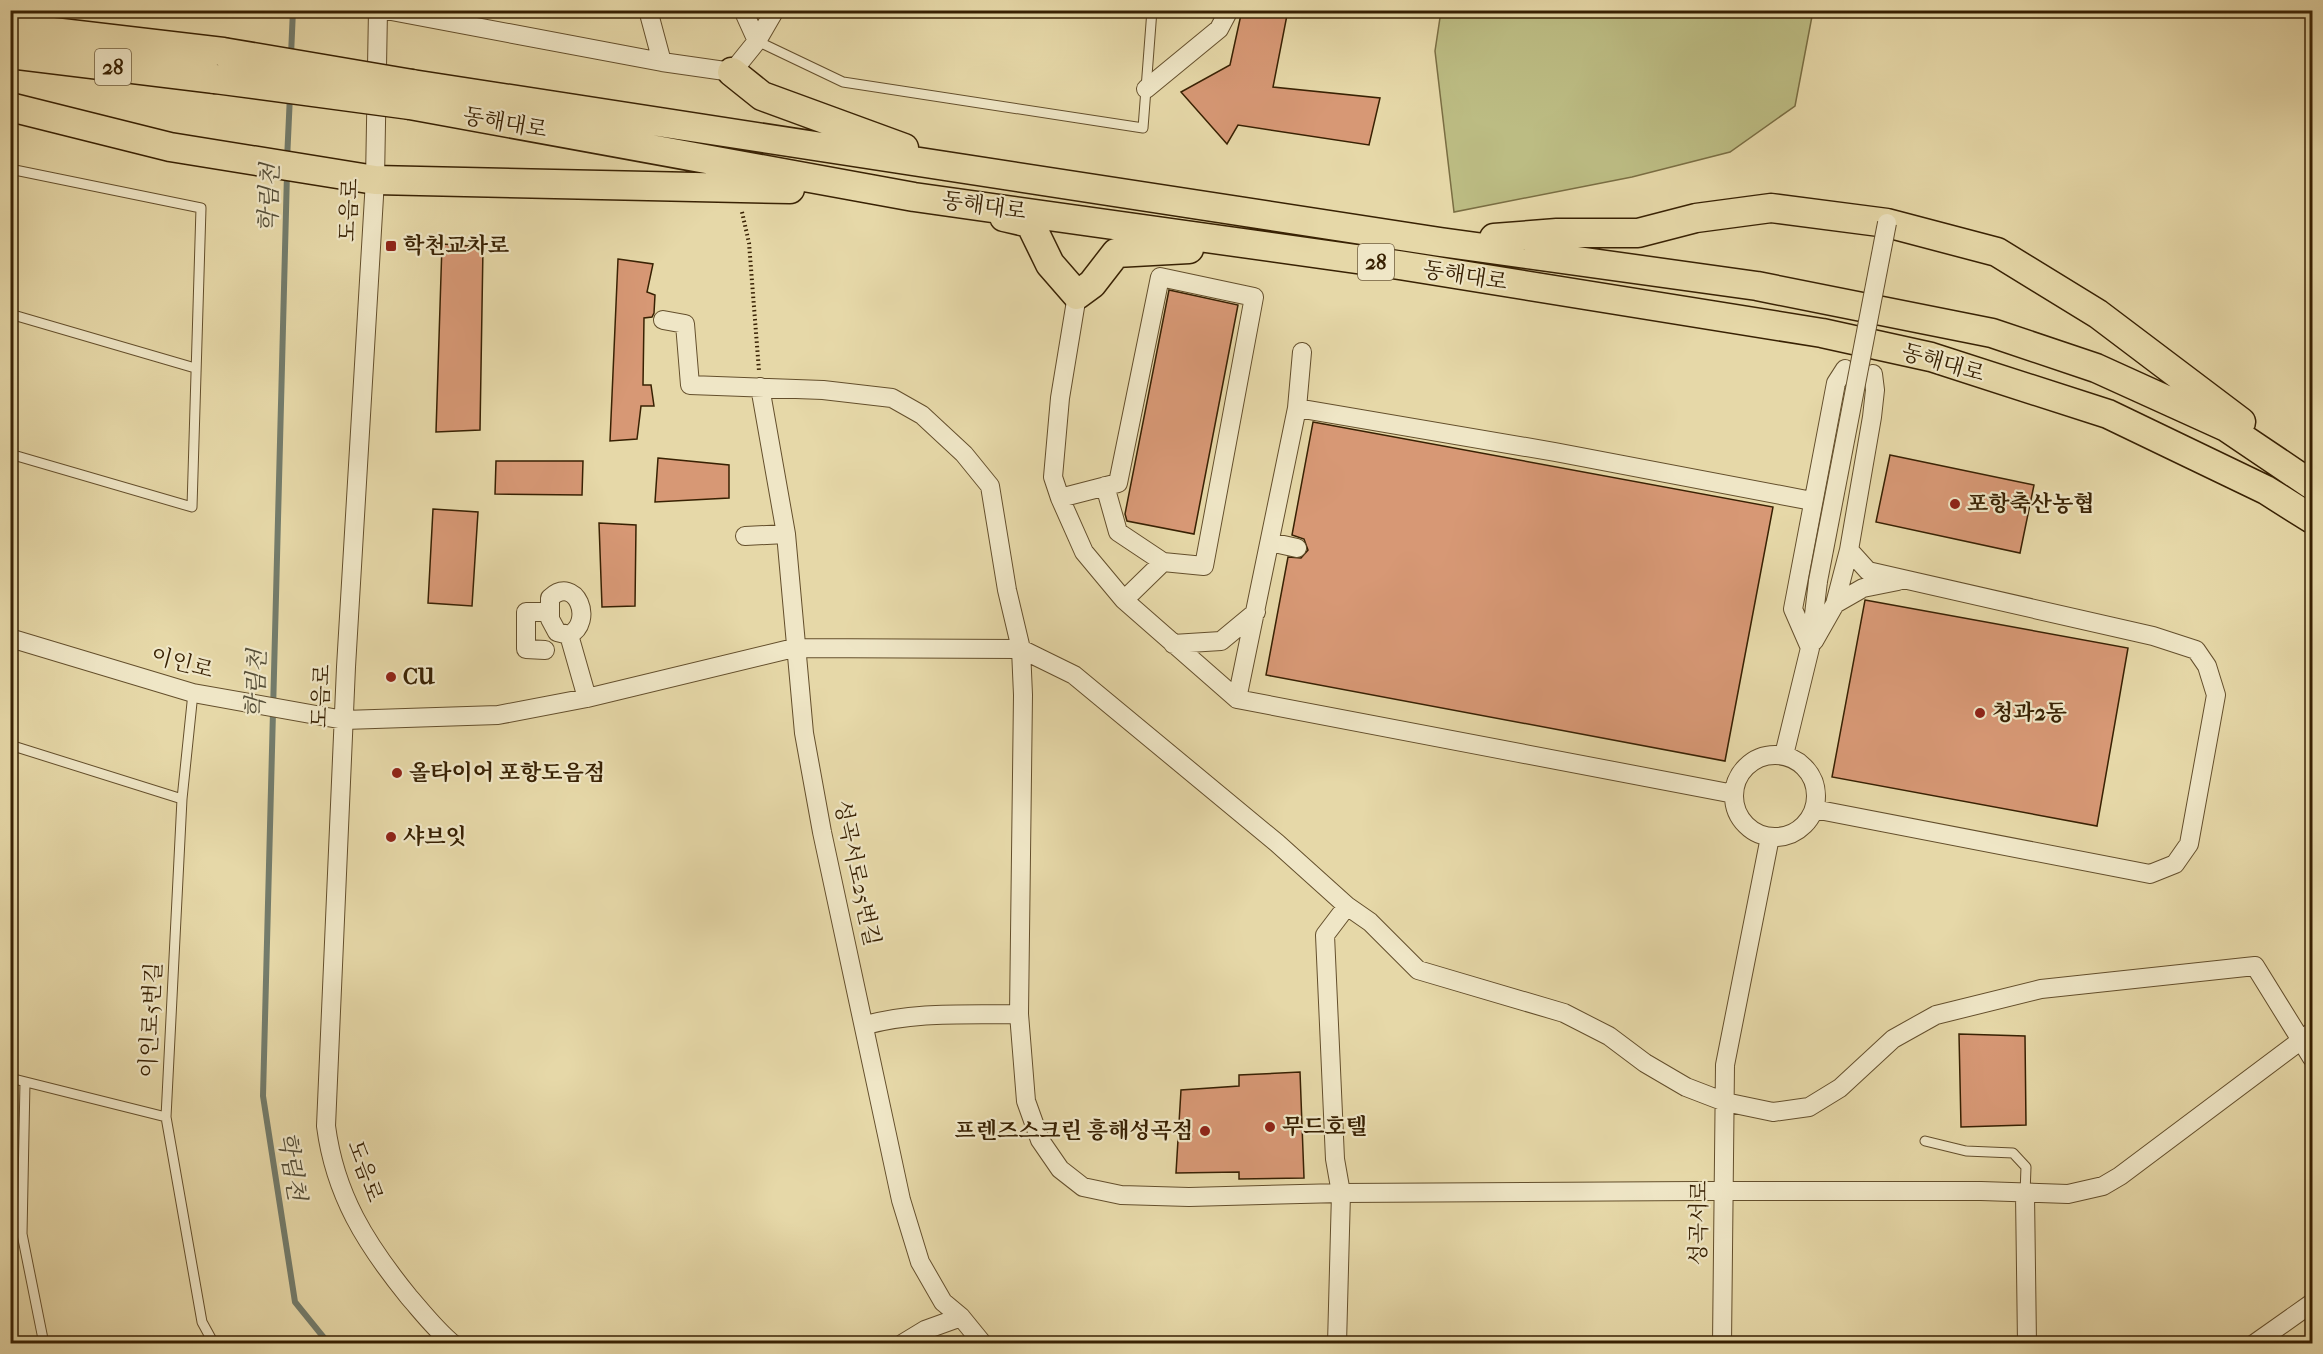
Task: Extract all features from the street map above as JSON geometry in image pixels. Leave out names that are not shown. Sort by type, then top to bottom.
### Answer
[{"type":"main road","points":[[10,27],[223,52],[411,95],[962,170],[1440,242],[1756,286],[1992,333],[2096,368],[2226,428],[2313,485]]},
{"type":"main road","name":"28","points":[[10,54],[215,79],[411,95]]},
{"type":"main road","points":[[732,72],[762,96],[962,170]]},
{"type":"main road","name":"동해대로","points":[[411,95],[914,196],[1399,265],[1822,333],[1931,357],[2108,414],[2266,490],[2313,519]]},
{"type":"main road","points":[[10,107],[170,147],[375,180],[733,186],[914,196],[1030,223],[1050,264],[1077,296],[1092,284],[1116,253],[1260,247]]},
{"type":"main road","points":[[1440,242],[1557,233],[1638,233],[1696,218],[1771,208],[1887,223],[1997,252],[2098,314],[2227,411],[2313,480]]},
{"type":"street","name":"도음로","points":[[378,10],[375,180],[344,720],[326,1126],[330,1157],[339,1183],[373,1252],[438,1332],[453,1344]]},
{"type":"street","points":[[386,10],[662,62],[732,72],[757,41],[775,10]]},
{"type":"street","points":[[648,10],[662,62]]},
{"type":"street","points":[[743,10],[757,41]]},
{"type":"street","points":[[1146,89],[1219,29],[1229,10]]},
{"type":"street","points":[[1784,756],[1810,648],[1818,581],[1887,223]]},
{"type":"street","points":[[1060,498],[1105,486],[1118,483],[1160,277],[1254,297],[1204,566],[1163,562],[1118,532],[1105,486]]},
{"type":"street","points":[[1077,296],[1060,398],[1053,477],[1060,498],[1084,552],[1124,600],[1237,699],[1734,794]]},
{"type":"street","points":[[663,320],[685,324],[690,384],[823,390],[892,398],[922,415],[964,454],[990,486],[1007,590],[1021,649],[1023,695],[1019,1014],[1026,1101],[1040,1140],[1060,1169],[1083,1187],[1121,1195],[1189,1197],[1724,1191],[1981,1191],[2068,1194],[2103,1186],[2120,1176],[2306,1037]]},
{"type":"street","points":[[1237,699],[1297,408],[1302,352]]},
{"type":"street","points":[[1810,648],[1793,609],[1836,382],[1845,369]]},
{"type":"street","points":[[1810,648],[1835,604],[1849,550],[1872,417],[1875,390],[1873,374]]},
{"type":"street","name":"성곡서로25번길","points":[[760,387],[786,534],[794,648],[804,734],[820,821],[866,1025],[901,1200],[920,1262],[943,1302],[961,1317],[983,1344]]},
{"type":"street","points":[[1297,408],[1555,452],[1812,501]]},
{"type":"street","points":[[745,536],[786,534]]},
{"type":"street","points":[[1270,542],[1297,548]]},
{"type":"street","points":[[1814,809],[2150,874],[2175,864],[2188,844],[2216,695],[2207,666],[2196,650],[2153,636],[1868,571],[1849,550]]},
{"type":"street","points":[[1124,600],[1163,562]]},
{"type":"street","points":[[1835,604],[1863,588],[1906,580]]},
{"type":"street","points":[[563,590],[575,594],[579,600],[582,620],[575,632],[569,635],[557,632],[550,620],[549,612],[550,598],[556,592],[563,590]]},
{"type":"street","points":[[545,650],[526,649],[526,612],[549,612]]},
{"type":"street","points":[[1173,644],[1221,641],[1256,612]]},
{"type":"street","points":[[569,635],[587,698]]},
{"type":"street","name":"이인로","points":[[10,638],[193,693],[344,720],[498,715],[587,698],[794,648],[1021,649]]},
{"type":"street","points":[[1021,649],[1074,675],[1277,843],[1347,906],[1370,922],[1418,970],[1564,1013],[1609,1036],[1645,1063],[1686,1087],[1725,1102],[1773,1112],[1809,1107],[1840,1089],[1893,1039],[1936,1015],[1967,1006],[2042,989],[2221,968],[2255,966],[2306,1037],[2313,1058]]},
{"type":"street","points":[[1770,755],[1797,760],[1814,782],[1816,796],[1814,809],[1807,822],[1797,831],[1784,836],[1770,837],[1758,834],[1743,822],[1735,806],[1734,794],[1737,780],[1745,768],[1756,759],[1770,755]]},
{"type":"street","name":"성곡서로","points":[[1722,1344],[1725,1065],[1770,837]]},
{"type":"street","points":[[1337,1344],[1341,1194],[1335,1159],[1325,935],[1347,906]]},
{"type":"street","points":[[866,1025],[889,1019],[935,1015],[1019,1014]]},
{"type":"street","points":[[2025,1194],[2027,1344]]},
{"type":"street","points":[[2254,1344],[2313,1303]]},
{"type":"street","points":[[902,1344],[925,1330],[961,1317]]},
{"type":"lane","points":[[757,41],[843,81],[1143,128],[1152,10]]},
{"type":"lane","points":[[10,169],[201,208],[192,507],[10,454]]},
{"type":"lane","points":[[10,314],[195,368]]},
{"type":"lane","name":"이인로5번길","points":[[193,693],[182,799],[166,1117],[202,1322],[214,1344]]},
{"type":"lane","points":[[10,746],[182,799]]},
{"type":"lane","points":[[10,1078],[166,1117]]},
{"type":"lane","points":[[25,1082],[22,1234],[44,1344]]},
{"type":"lane","points":[[1925,1141],[1966,1151],[2013,1153],[2026,1167],[2025,1194]]},
{"type":"lane","points":[[10,1231],[22,1234]]},
{"type":"path","points":[[740,203],[749,243],[758,331],[760,387]]},
{"type":"green space","points":[[1441,10],[1813,11],[1795,106],[1730,152],[1632,177],[1454,212],[1435,51]]},
{"type":"building","points":[[1242,10],[1288,10],[1273,87],[1380,98],[1369,145],[1238,125],[1227,144],[1181,92],[1230,65]]},
{"type":"building","points":[[442,244],[483,247],[480,430],[436,432]]},
{"type":"building","points":[[618,259],[653,264],[647,292],[655,295],[654,313],[652,317],[644,318],[643,385],[651,385],[654,406],[641,406],[637,439],[610,441]]},
{"type":"building","points":[[1169,290],[1238,305],[1194,534],[1127,521],[1125,514]]},
{"type":"building","points":[[1313,422],[1773,507],[1725,761],[1266,675],[1288,557],[1301,558],[1308,550],[1304,539],[1292,535]]},
{"type":"building","name":"포항축산농협","points":[[1890,455],[2034,485],[2020,553],[1876,522]]},
{"type":"building","points":[[658,458],[729,465],[729,498],[655,502]]},
{"type":"building","points":[[496,461],[583,461],[582,495],[495,494]]},
{"type":"building","points":[[433,509],[478,512],[472,606],[428,603]]},
{"type":"building","points":[[599,523],[636,525],[635,606],[602,607]]},
{"type":"building","name":"청과2동","points":[[1865,600],[2128,648],[2097,826],[1832,777]]},
{"type":"building","points":[[1959,1034],[2025,1036],[2026,1125],[1961,1127]]},
{"type":"building","points":[[1300,1072],[1304,1178],[1239,1179],[1239,1172],[1176,1173],[1181,1090],[1239,1086],[1239,1075]]},
{"type":"waterway","name":"학림천","points":[[291,55],[293,10]]},
{"type":"waterway","name":"학림천","points":[[287,160],[290,95]]},
{"type":"waterway","name":"학림천","points":[[287,173],[263,1096],[295,1302],[329,1344]]},
{"type":"place","name":"학천교차로","points":[[391,246]]},
{"type":"place","name":"포항축산농협","points":[[1955,504]]},
{"type":"place","name":"CU","points":[[391,677]]},
{"type":"place","name":"청과2동","points":[[1980,713]]},
{"type":"place","name":"올타이어 포항도음점","points":[[397,773]]},
{"type":"place","name":"샤브잇","points":[[391,837]]},
{"type":"place","name":"무드호텔","points":[[1270,1127]]},
{"type":"place","name":"프렌즈스크린 흥해성곡점","points":[[1205,1131]]}]
